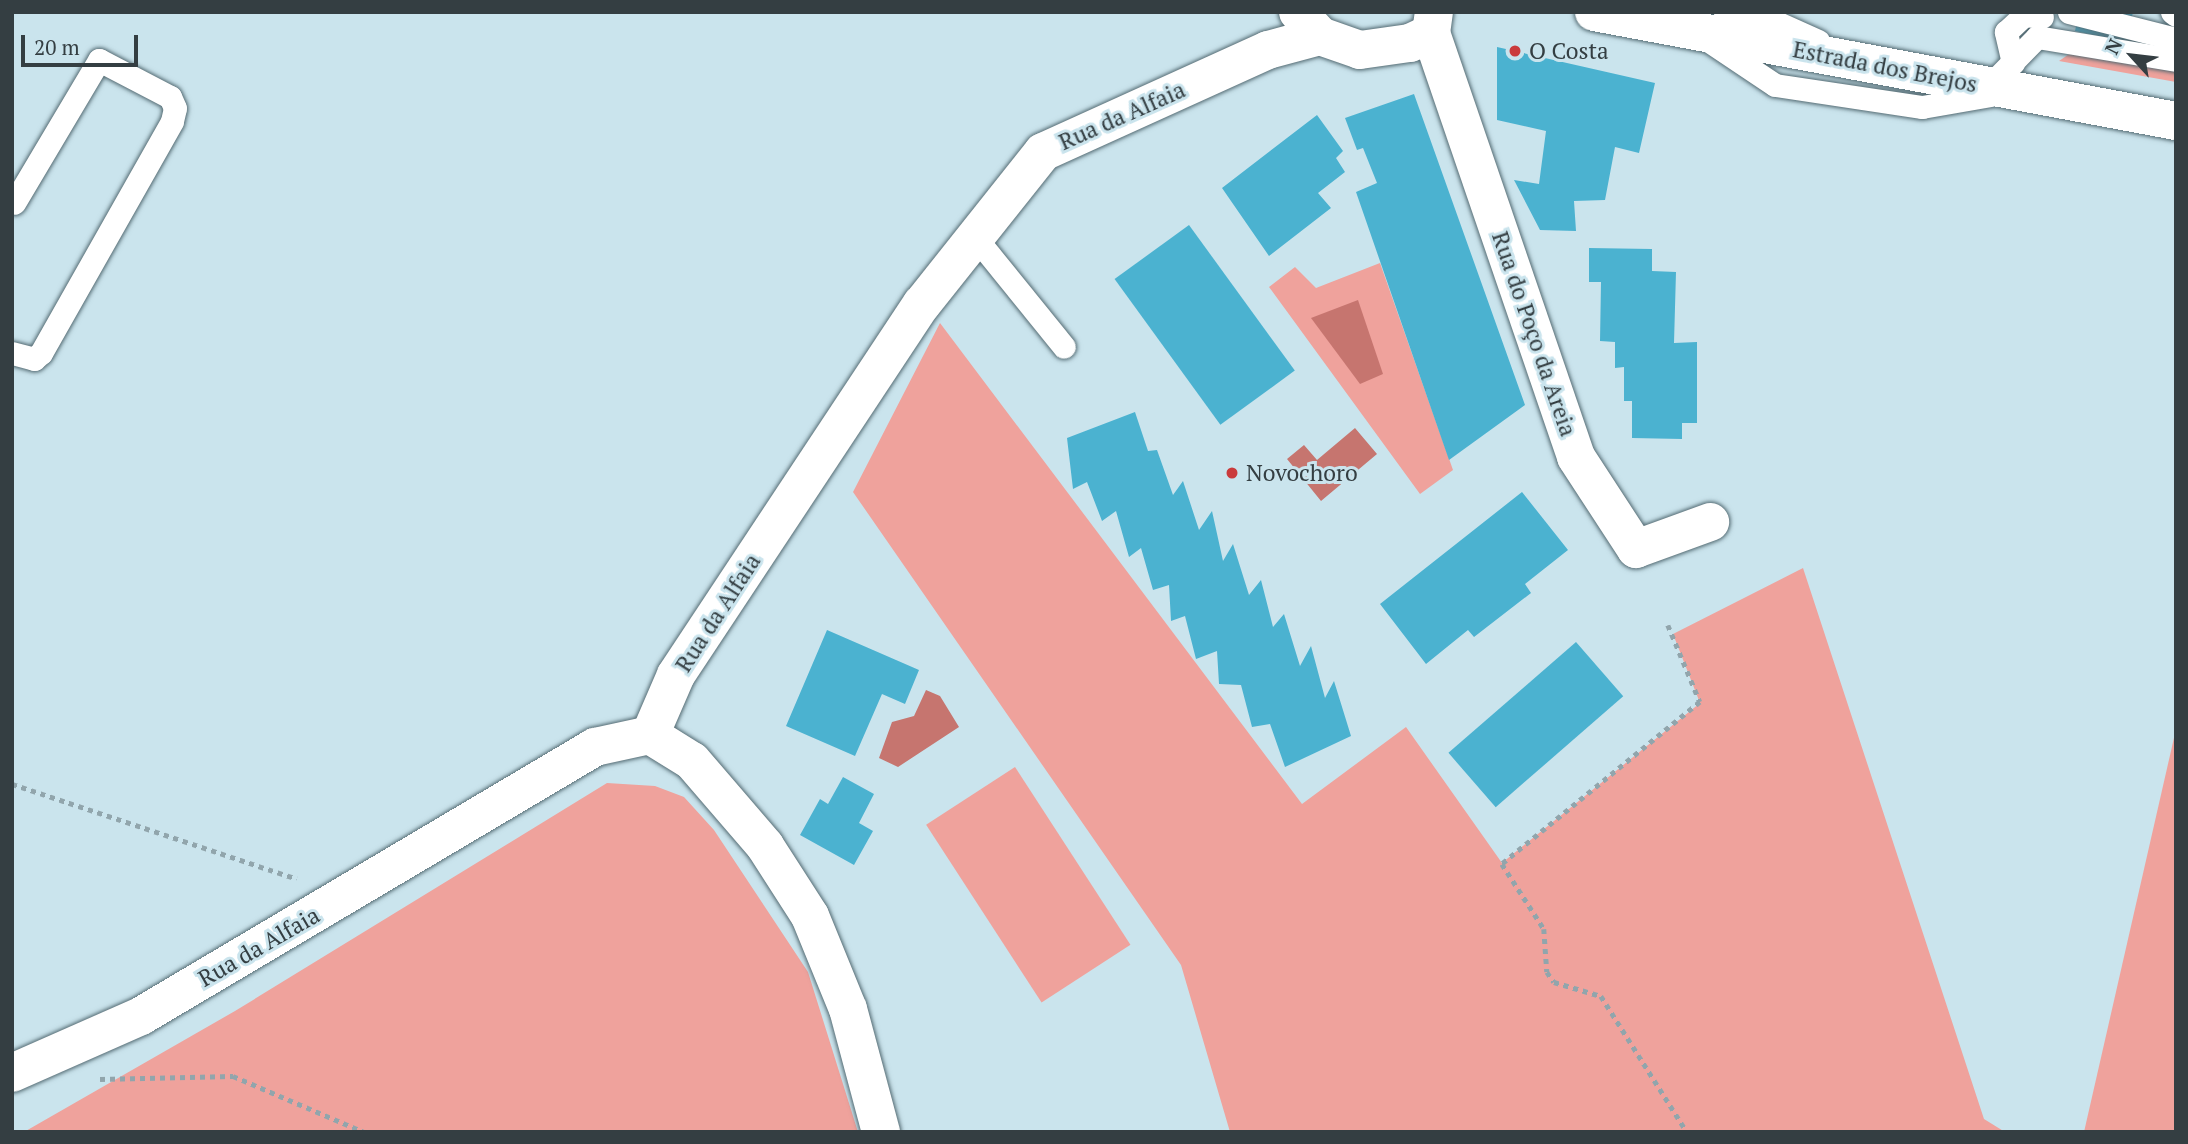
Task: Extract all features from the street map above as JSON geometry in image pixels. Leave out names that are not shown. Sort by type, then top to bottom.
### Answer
[{"type":"street","name":"Estrada dos Brejos","points":[[1619,14],[1710,22],[1869,64],[2006,80],[2176,121]]},
{"type":"street","points":[[1309,24],[1360,50],[1410,43],[1433,23]]},
{"type":"street","name":"Rua do Poço da Areia","points":[[1433,23],[1576,457],[1636,549],[1710,522]]},
{"type":"street","name":"Rua da Alfaia","points":[[26,1067],[141,1016],[595,747],[650,735],[676,675],[922,304],[1043,152],[1268,50],[1309,24]]},
{"type":"street","points":[[650,735],[692,761],[765,846],[810,916],[848,1009],[881,1132]]},
{"type":"lane","points":[[2069,12],[2176,39]]},
{"type":"lane","points":[[1710,22],[1775,85],[1922,107],[2006,80],[2006,32],[2024,15],[2040,22],[2176,60]]},
{"type":"lane","points":[[12,353],[34,359],[41,353],[172,121],[175,108],[170,97],[99,60],[13,204]]},
{"type":"lane","points":[[975,237],[1065,347]]},
{"type":"path","points":[[1668,625],[1700,702],[1502,864],[1544,929],[1547,972],[1555,982],[1601,996],[1687,1132]]},
{"type":"path","points":[[12,784],[348,895]]},
{"type":"path","points":[[26,1067],[102,1080],[233,1076],[364,1132]]},
{"type":"shaded area","points":[[2078,48],[2176,66],[2176,82],[2059,61]]},
{"type":"shaded area","points":[[1380,263],[1453,470],[1420,494],[1269,287],[1295,267],[1316,288]]},
{"type":"shaded area","points":[[1358,300],[1383,374],[1360,384],[1311,318]]},
{"type":"shaded area","points":[[940,323],[1302,804],[1406,727],[1502,863],[1700,703],[1673,634],[1803,568],[1984,1119],[2005,1132],[1230,1132],[1181,965],[853,492]]},
{"type":"shaded area","points":[[1355,428],[1377,454],[1321,501],[1287,459],[1304,445],[1317,460]]},
{"type":"shaded area","points":[[926,690],[940,696],[959,727],[898,767],[879,758],[892,722],[914,716]]},
{"type":"shaded area","points":[[2176,729],[2176,1132],[2084,1132]]},
{"type":"shaded area","points":[[1015,767],[1130,945],[1042,1003],[926,825]]},
{"type":"shaded area","points":[[607,783],[655,786],[684,797],[714,830],[808,972],[858,1132],[24,1132],[235,1011]]},
{"type":"building","points":[[2064,12],[2133,12],[2126,42],[2075,31],[2078,17]]},
{"type":"building","points":[[1497,47],[1655,83],[1639,153],[1615,147],[1605,200],[1574,201],[1576,231],[1540,230],[1514,180],[1539,184],[1546,131],[1497,120]]},
{"type":"building","points":[[1414,94],[1525,405],[1449,460],[1356,192],[1377,183],[1363,148],[1357,150],[1345,118]]},
{"type":"building","points":[[1317,115],[1343,151],[1336,158],[1345,172],[1318,193],[1331,208],[1269,256],[1222,188]]},
{"type":"building","points":[[1189,225],[1295,371],[1220,425],[1115,279]]},
{"type":"building","points":[[1589,248],[1652,249],[1652,271],[1676,272],[1674,343],[1697,342],[1697,423],[1682,423],[1682,439],[1632,438],[1632,401],[1624,401],[1624,367],[1615,368],[1615,342],[1600,341],[1601,282],[1589,282]]},
{"type":"building","points":[[1135,412],[1148,451],[1157,450],[1173,495],[1183,481],[1199,530],[1212,511],[1223,561],[1233,544],[1249,595],[1261,580],[1273,627],[1284,614],[1300,666],[1311,646],[1325,698],[1334,681],[1351,736],[1285,767],[1270,724],[1252,727],[1241,685],[1219,684],[1217,651],[1196,659],[1185,616],[1171,621],[1169,585],[1153,590],[1141,548],[1129,557],[1116,511],[1102,521],[1087,482],[1073,489],[1067,438]]},
{"type":"building","points":[[1522,492],[1568,550],[1525,584],[1531,593],[1474,637],[1468,630],[1426,664],[1380,604]]},
{"type":"building","points":[[827,630],[919,670],[905,704],[882,694],[855,756],[786,726]]},
{"type":"building","points":[[1576,642],[1623,696],[1496,807],[1448,753]]},
{"type":"building","points":[[843,777],[874,794],[859,823],[873,831],[854,865],[800,835],[820,799],[828,804]]},
{"type":"place","name":"O Costa","points":[[1515,51]]},
{"type":"place","name":"Novochoro","points":[[1232,473]]}]
